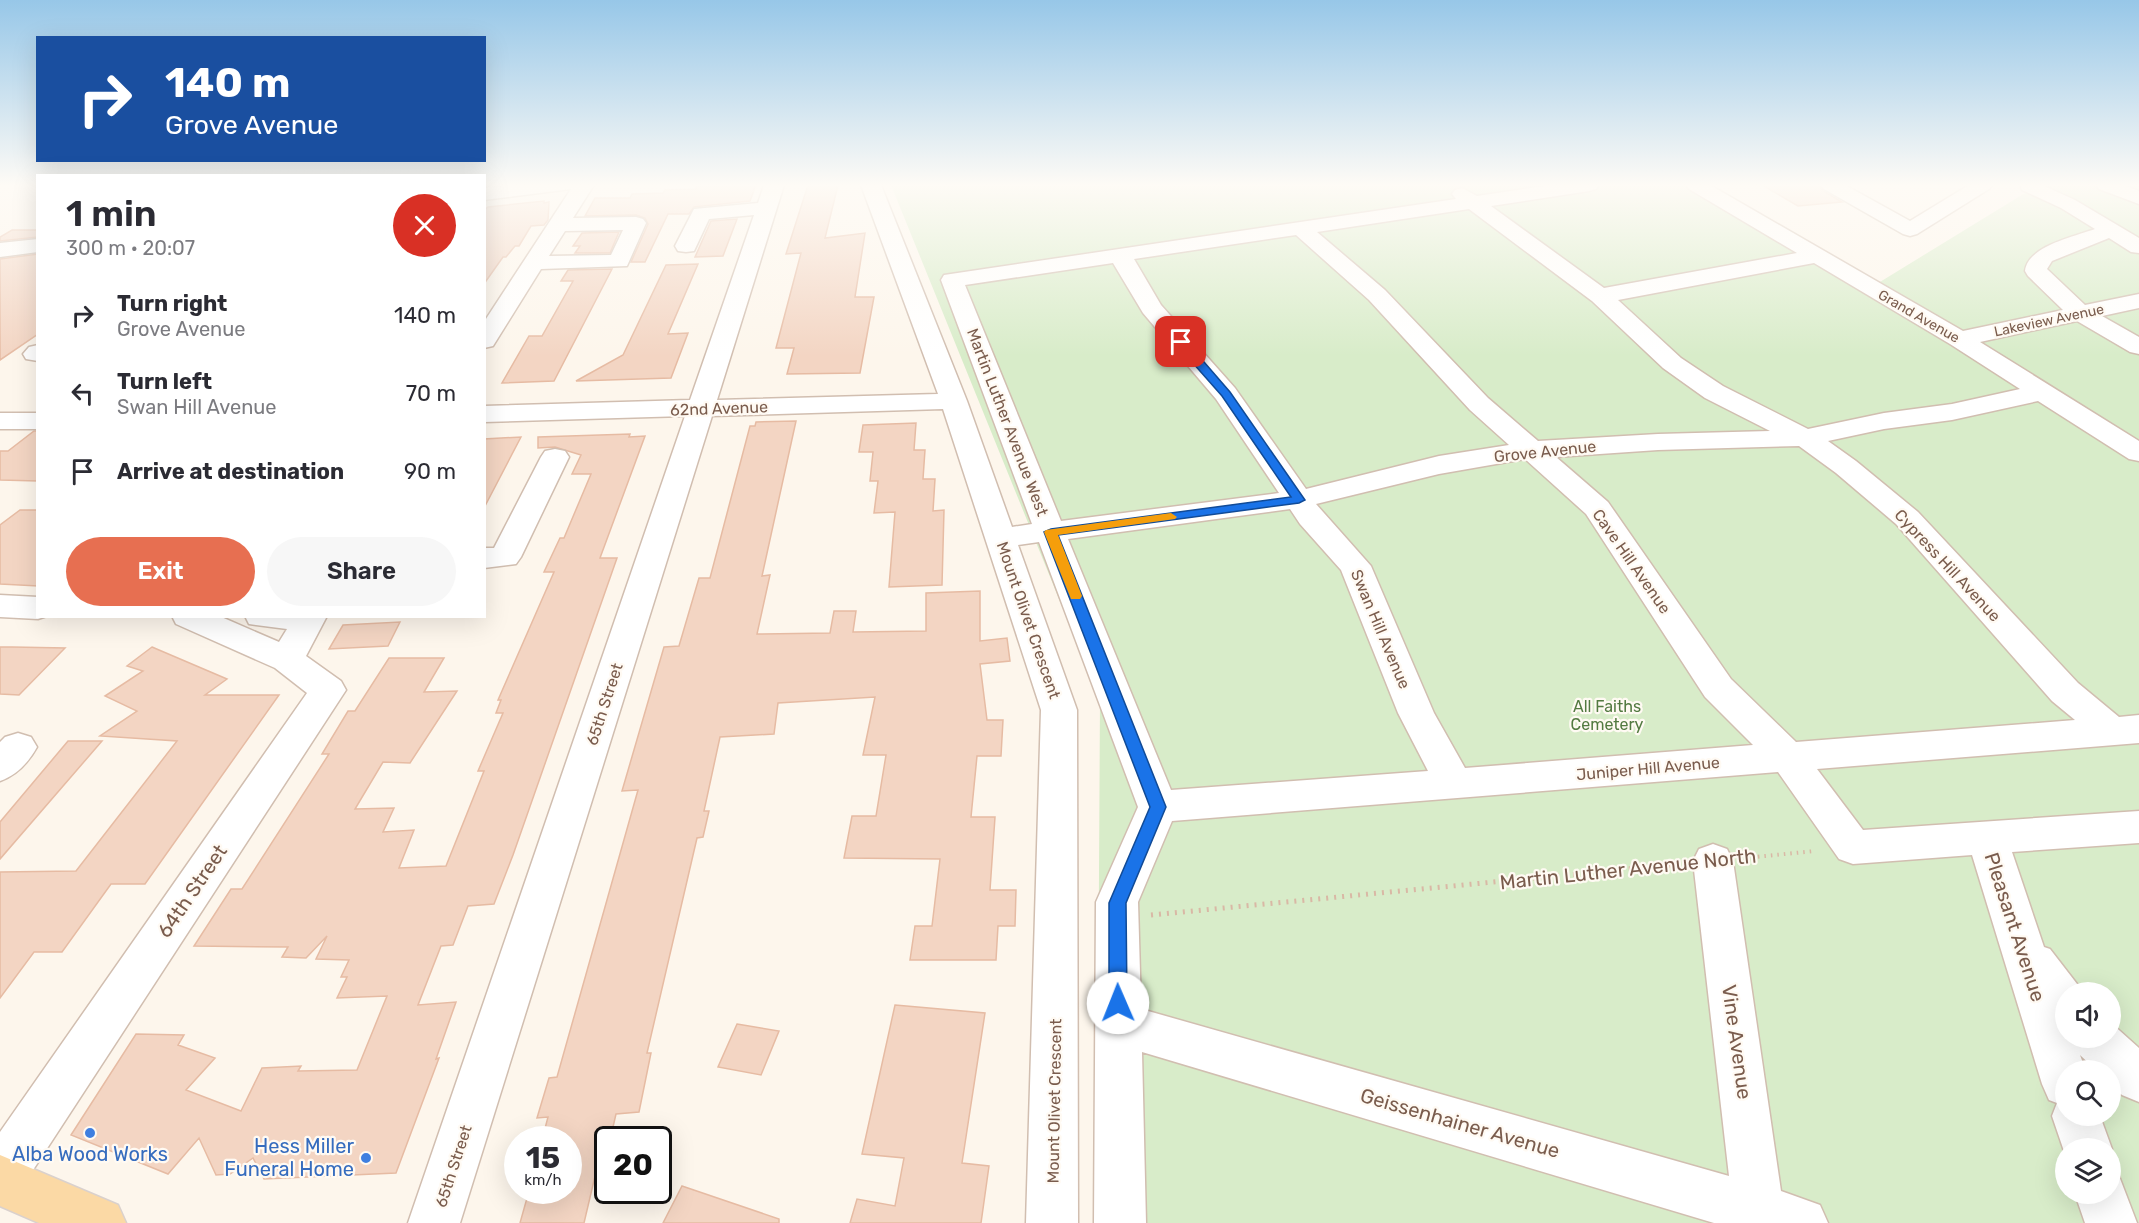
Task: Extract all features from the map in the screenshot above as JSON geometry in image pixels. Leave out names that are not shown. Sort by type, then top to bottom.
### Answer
[{"type":"main road","points":[[0,1180],[100,1223]]},
{"type":"street","points":[[486,338],[547,242]]},
{"type":"street","points":[[534,263],[619,261],[628,242]]},
{"type":"street","points":[[686,246],[688,242]]},
{"type":"street","name":"65th Street","points":[[434,1223],[755,242]]},
{"type":"street","name":"Mount Olivet Crescent","points":[[893,242],[954,401],[1059,710],[1052,1223]]},
{"type":"street","points":[[1120,255],[1206,242]]},
{"type":"street","name":"Cave Hill Avenue","points":[[1316,242],[1377,295],[1479,404],[1597,508],[1718,688],[1787,756],[1853,847]]},
{"type":"street","name":"Cypress Hill Avenue","points":[[1527,242],[1600,296],[1672,363],[1714,392],[1804,438],[1846,467],[1907,518],[2065,692],[2125,730]]},
{"type":"street","name":"Grand Avenue","points":[[1794,242],[1959,339],[2139,453]]},
{"type":"street","points":[[2080,242],[2044,256],[2037,263],[2036,271],[2080,313],[2139,347]]},
{"type":"street","points":[[0,250],[36,245]]},
{"type":"street","name":"Martin Luther Avenue West","points":[[1120,255],[952,280],[1158,807]]},
{"type":"street","name":"Swan Hill Avenue","points":[[1120,255],[1151,308],[1226,394],[1311,518],[1355,566],[1416,713],[1454,783]]},
{"type":"street","points":[[1600,296],[1818,256]]},
{"type":"street","name":"Lakeview Avenue","points":[[1959,339],[2139,301]]},
{"type":"street","name":"Grove Avenue","points":[[1000,538],[1299,500],[1439,465],[1531,450],[1658,442],[1804,438],[1884,420],[1952,412],[2041,392]]},
{"type":"street","name":"62nd Avenue","points":[[486,414],[954,401]]},
{"type":"street","points":[[0,422],[36,421]]},
{"type":"street","points":[[486,558],[505,557],[555,457]]},
{"type":"street","points":[[0,606],[36,608]]},
{"type":"street","points":[[193,618],[287,659],[310,618]]},
{"type":"street","name":"64th Street","points":[[0,1175],[328,690],[287,659]]},
{"type":"street","name":"Juniper Hill Avenue","points":[[1158,807],[2125,730]]},
{"type":"street","points":[[1120,1223],[1117,903],[1158,807]]},
{"type":"street","points":[[1853,847],[2139,827]]},
{"type":"street","name":"Pleasant Avenue","points":[[1987,838],[2058,1060]]},
{"type":"street","name":"Vine Avenue","points":[[1713,861],[1774,1219]]},
{"type":"street","points":[[2020,945],[2055,989]]},
{"type":"street","name":"Geissenhainer Avenue","points":[[1118,1024],[1774,1219]]},
{"type":"street","points":[[2106,1048],[2139,1079]]},
{"type":"street","points":[[2104,1204],[2111,1223]]},
{"type":"path","name":"Martin Luther Avenue North","points":[[1117,918],[1853,847]]},
{"type":"green space","name":"All Faiths Cemetery","points":[[914,242],[1804,242],[1875,285],[1945,242],[2139,242],[2139,1223],[1097,1223],[1100,700]]},
{"type":"building","points":[[486,242],[521,242],[506,257],[503,257],[486,281]]},
{"type":"building","points":[[576,242],[615,242],[610,253],[575,253],[580,246],[573,246]]},
{"type":"building","points":[[640,242],[655,242],[645,262],[631,262]]},
{"type":"building","points":[[702,242],[728,242],[723,256],[695,257]]},
{"type":"building","points":[[790,242],[864,242],[855,297],[874,297],[860,373],[787,374],[794,348],[776,348],[801,253],[786,254]]},
{"type":"building","points":[[36,254],[36,335],[0,360],[0,259]]},
{"type":"building","points":[[698,264],[668,334],[688,333],[671,378],[576,381],[623,355],[666,265]]},
{"type":"building","points":[[612,269],[554,381],[502,383],[529,336],[542,336],[573,281],[561,281],[568,270]]},
{"type":"building","points":[[796,421],[762,576],[770,575],[757,634],[830,633],[834,611],[856,611],[853,632],[926,631],[926,593],[980,591],[980,641],[1007,638],[1010,661],[980,664],[987,720],[1003,720],[1001,756],[977,756],[971,817],[995,817],[990,890],[1016,890],[1015,926],[998,926],[996,960],[910,960],[915,926],[932,926],[940,859],[844,858],[852,816],[876,816],[886,755],[863,755],[875,697],[778,703],[774,734],[720,737],[704,811],[709,811],[703,837],[697,838],[647,1053],[651,1053],[639,1112],[616,1114],[613,1126],[594,1126],[594,1180],[584,1223],[520,1223],[525,1204],[582,1204],[582,1126],[546,1126],[548,1117],[537,1118],[549,1078],[557,1077],[638,790],[622,791],[664,647],[679,646],[699,578],[710,578],[750,426],[755,426],[756,422]]},
{"type":"building","points":[[916,423],[914,450],[925,450],[923,479],[935,479],[933,511],[944,510],[942,585],[889,587],[895,512],[874,513],[878,481],[870,481],[873,452],[859,452],[863,425]]},
{"type":"building","points":[[36,431],[36,481],[0,480],[0,451],[8,451]]},
{"type":"building","points":[[630,434],[629,437],[645,436],[600,558],[617,558],[513,855],[494,904],[468,906],[453,945],[441,946],[418,1005],[456,1002],[436,1059],[439,1058],[396,1173],[264,1179],[253,1158],[230,1174],[216,1175],[199,1138],[168,1174],[71,1135],[136,1034],[184,1035],[178,1045],[215,1058],[186,1090],[241,1111],[262,1068],[301,1066],[298,1071],[357,1070],[387,996],[337,998],[347,977],[341,977],[349,960],[316,959],[327,936],[306,958],[282,957],[288,947],[194,946],[231,889],[242,889],[329,754],[322,754],[348,711],[355,711],[389,658],[444,658],[424,692],[457,691],[410,763],[383,762],[355,809],[394,808],[383,832],[414,830],[399,868],[446,866],[484,771],[478,771],[503,713],[496,713],[501,700],[498,700],[554,572],[544,572],[560,538],[564,538],[591,474],[572,474],[581,455],[555,447],[538,448],[538,437]]},
{"type":"building","points":[[521,437],[486,504],[486,439]]},
{"type":"building","points":[[20,510],[36,510],[36,586],[0,584],[0,525]]},
{"type":"building","points":[[400,622],[388,646],[329,649],[343,625]]},
{"type":"building","points":[[0,647],[65,648],[19,695],[0,694]]},
{"type":"building","points":[[152,647],[227,679],[205,695],[279,695],[145,884],[111,884],[62,952],[34,952],[0,998],[0,872],[76,871],[177,741],[100,736],[137,711],[105,696],[143,671],[127,666]]},
{"type":"building","points":[[68,741],[102,741],[0,859],[0,822]]},
{"type":"building","points":[[895,1005],[985,1013],[962,1163],[989,1166],[981,1223],[850,1223],[857,1199],[895,1206],[904,1158],[862,1154]]},
{"type":"building","points":[[737,1024],[779,1031],[761,1075],[718,1067]]},
{"type":"building","points":[[682,1186],[779,1219],[779,1223],[663,1223]]},
{"type":"slow traffic","points":[[1075,596],[1051,532],[1171,517]]},
{"type":"place","name":"Alba Wood Works","points":[[90,1133]]},
{"type":"place","name":"Hess Miller Funeral Home","points":[[366,1158]]},
{"type":"route","points":[[1118,1003],[1117,903],[1158,807],[1051,532],[1299,500],[1226,394],[1181,342]]}]
